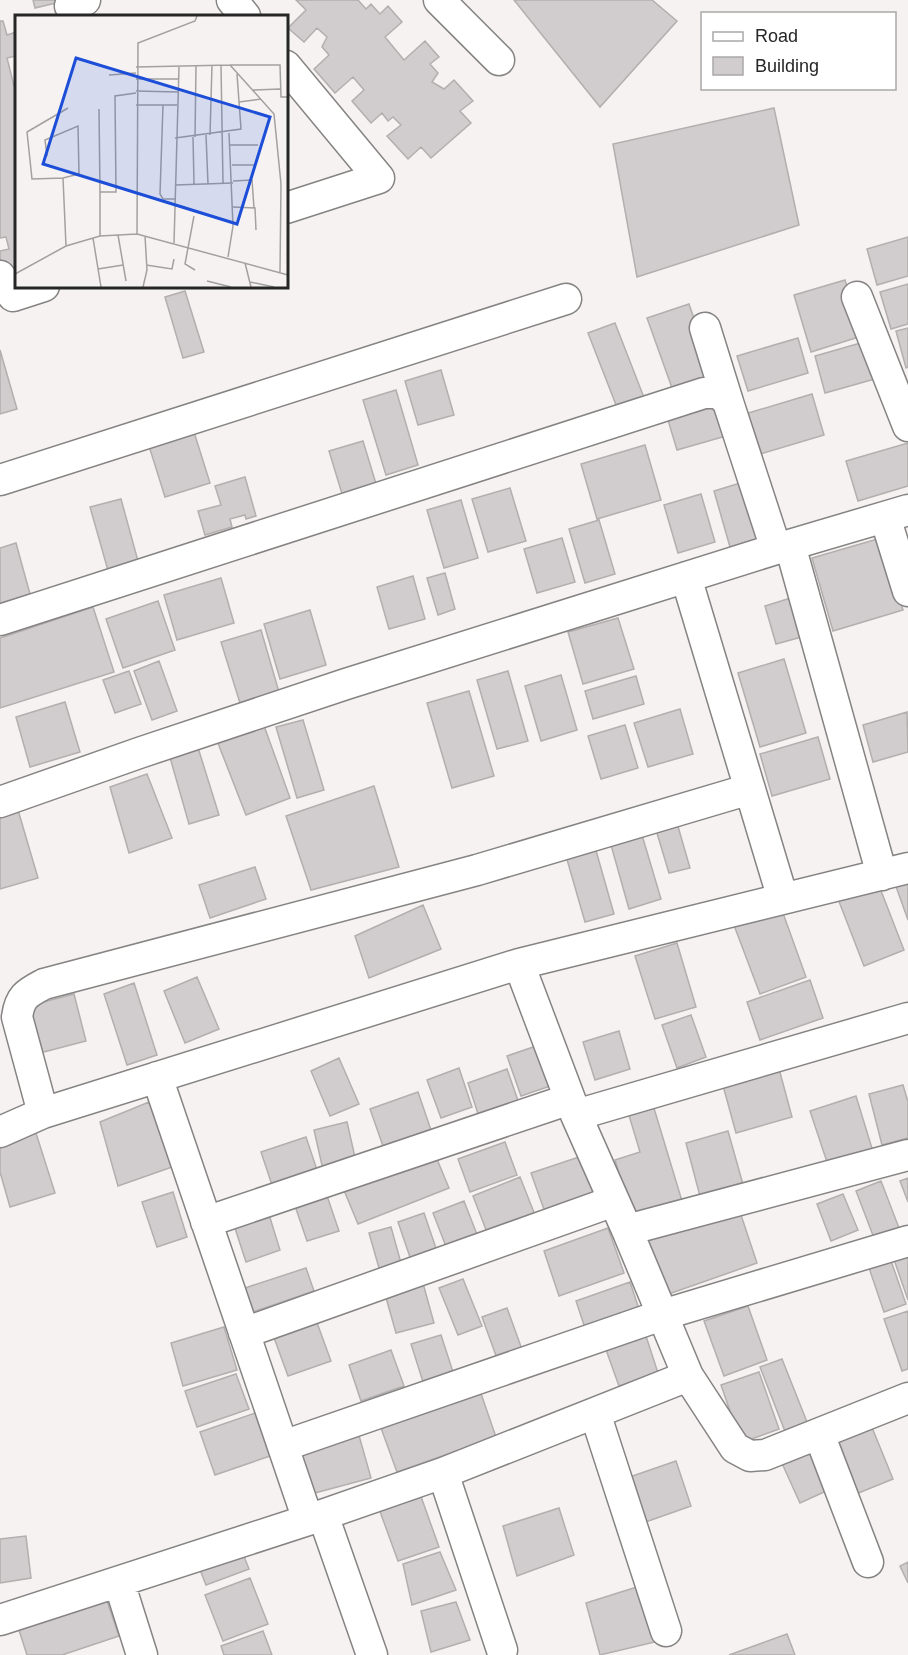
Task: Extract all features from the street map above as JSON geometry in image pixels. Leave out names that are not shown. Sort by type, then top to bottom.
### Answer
[{"type":"street","points":[[232,0],[245,15]]},
{"type":"street","points":[[439,0],[499,60]]},
{"type":"street","points":[[288,68],[379,178],[288,207]]},
{"type":"street","points":[[0,276],[13,296],[38,288]]},
{"type":"street","points":[[857,297],[908,426]]},
{"type":"street","points":[[0,480],[566,299]]},
{"type":"street","points":[[0,1132],[43,1113],[519,963],[895,872],[783,547],[728,402],[705,328]]},
{"type":"street","points":[[0,620],[704,393],[719,393],[728,402]]},
{"type":"street","points":[[0,802],[346,684],[783,547],[897,514],[908,591]]},
{"type":"street","points":[[686,578],[783,899]]},
{"type":"street","points":[[43,1113],[17,1017],[19,1003],[28,992],[44,984],[477,870],[750,789]]},
{"type":"street","points":[[519,963],[573,1107],[688,1376],[735,1448],[750,1456],[765,1455],[908,1398]]},
{"type":"street","points":[[206,1222],[573,1107],[908,1018]]},
{"type":"street","points":[[157,1077],[283,1446],[372,1655]]},
{"type":"street","points":[[627,1230],[908,1155]]},
{"type":"street","points":[[244,1333],[614,1201]]},
{"type":"street","points":[[283,1446],[662,1315],[908,1241]]},
{"type":"street","points":[[0,1620],[315,1518],[443,1473],[688,1376]]},
{"type":"street","points":[[595,1413],[666,1631]]},
{"type":"street","points":[[819,1434],[868,1562]]},
{"type":"street","points":[[443,1473],[502,1650]]},
{"type":"street","points":[[119,1582],[142,1655]]},
{"type":"building","points":[[33,0],[55,0],[56,3],[35,8]]},
{"type":"building","points":[[296,0],[358,0],[366,9],[371,4],[380,14],[388,6],[402,22],[385,37],[404,60],[425,41],[439,57],[430,64],[438,73],[432,82],[444,89],[454,80],[473,101],[460,111],[471,123],[431,158],[421,147],[408,159],[387,136],[401,125],[393,117],[388,121],[382,113],[371,123],[352,101],[364,90],[353,77],[335,93],[314,69],[329,55],[322,47],[327,37],[317,28],[304,42],[288,28],[306,10]]},
{"type":"building","points":[[514,0],[652,0],[677,21],[600,107]]},
{"type":"building","points":[[0,21],[3,21],[7,35],[15,32],[15,56],[7,58],[15,86],[15,273],[5,276],[0,251],[9,249],[6,237],[0,238]]},
{"type":"building","points":[[774,108],[799,225],[637,277],[613,144]]},
{"type":"building","points":[[908,237],[908,276],[877,285],[867,249]]},
{"type":"building","points":[[845,280],[862,336],[811,352],[794,295]]},
{"type":"building","points":[[908,284],[908,324],[891,329],[880,292]]},
{"type":"building","points":[[185,291],[204,352],[183,358],[165,297]]},
{"type":"building","points":[[689,304],[717,384],[676,399],[647,318]]},
{"type":"building","points":[[615,323],[645,400],[618,410],[588,333]]},
{"type":"building","points":[[908,328],[908,367],[906,368],[896,331]]},
{"type":"building","points":[[798,338],[808,373],[748,391],[737,356]]},
{"type":"building","points":[[871,340],[882,377],[825,393],[815,356]]},
{"type":"building","points":[[0,350],[17,409],[0,414]]},
{"type":"building","points":[[441,370],[454,415],[418,425],[405,381]]},
{"type":"building","points":[[396,390],[418,465],[386,475],[363,400]]},
{"type":"building","points":[[812,394],[824,435],[757,455],[745,414]]},
{"type":"building","points":[[717,406],[726,436],[677,450],[668,420]]},
{"type":"building","points":[[194,432],[210,483],[165,497],[149,446]]},
{"type":"building","points":[[363,441],[377,487],[343,497],[329,451]]},
{"type":"building","points":[[908,443],[908,486],[858,501],[846,461]]},
{"type":"building","points":[[645,445],[661,500],[597,519],[581,464]]},
{"type":"building","points":[[245,477],[256,516],[246,519],[245,515],[230,519],[232,527],[205,535],[198,511],[221,505],[215,486]]},
{"type":"building","points":[[750,480],[766,536],[730,547],[714,491]]},
{"type":"building","points":[[510,488],[526,541],[488,552],[472,499]]},
{"type":"building","points":[[701,494],[715,542],[678,553],[664,505]]},
{"type":"building","points":[[121,499],[141,572],[111,581],[90,507]]},
{"type":"building","points":[[461,500],[478,558],[444,568],[427,510]]},
{"type":"building","points":[[599,520],[615,574],[585,583],[569,529]]},
{"type":"building","points":[[562,538],[575,582],[537,593],[524,549]]},
{"type":"building","points":[[881,538],[903,610],[833,631],[812,558]]},
{"type":"building","points":[[16,543],[30,594],[0,603],[0,548]]},
{"type":"building","points":[[445,573],[455,609],[438,615],[427,578]]},
{"type":"building","points":[[413,576],[425,619],[389,629],[377,587]]},
{"type":"building","points":[[221,578],[234,623],[177,640],[164,595]]},
{"type":"building","points":[[797,596],[809,635],[776,644],[765,606]]},
{"type":"building","points":[[158,601],[175,650],[123,668],[106,619]]},
{"type":"building","points":[[93,607],[114,672],[0,708],[0,638]]},
{"type":"building","points":[[310,610],[326,665],[280,679],[264,624]]},
{"type":"building","points":[[618,618],[634,669],[583,684],[568,632]]},
{"type":"building","points":[[261,630],[279,692],[240,703],[221,642]]},
{"type":"building","points":[[784,659],[806,733],[760,747],[738,673]]},
{"type":"building","points":[[159,661],[177,711],[152,720],[134,671]]},
{"type":"building","points":[[129,671],[141,704],[115,713],[103,680]]},
{"type":"building","points":[[508,671],[528,741],[497,749],[477,680]]},
{"type":"building","points":[[561,675],[577,730],[541,741],[525,686]]},
{"type":"building","points":[[636,676],[644,704],[593,719],[585,691]]},
{"type":"building","points":[[469,691],[494,776],[452,788],[427,703]]},
{"type":"building","points":[[65,702],[80,752],[30,767],[16,717]]},
{"type":"building","points":[[680,709],[693,754],[648,767],[634,723]]},
{"type":"building","points":[[907,712],[908,752],[873,762],[863,725]]},
{"type":"building","points":[[262,720],[290,798],[246,815],[214,733]]},
{"type":"building","points":[[303,720],[324,790],[297,798],[276,727]]},
{"type":"building","points":[[625,725],[638,768],[601,779],[588,736]]},
{"type":"building","points":[[818,737],[830,779],[772,796],[760,754]]},
{"type":"building","points":[[195,738],[219,815],[189,824],[167,747]]},
{"type":"building","points":[[147,774],[172,838],[129,853],[110,787]]},
{"type":"building","points":[[374,786],[399,867],[311,890],[286,816]]},
{"type":"building","points":[[18,810],[38,878],[0,889],[0,815]]},
{"type":"building","points":[[677,823],[690,868],[669,873],[656,830]]},
{"type":"building","points":[[642,835],[661,899],[629,909],[611,845]]},
{"type":"building","points":[[595,847],[614,914],[585,922],[566,856]]},
{"type":"building","points":[[255,867],[266,899],[210,918],[199,885]]},
{"type":"building","points":[[908,875],[908,920],[894,881]]},
{"type":"building","points":[[878,883],[904,950],[864,966],[838,899]]},
{"type":"building","points":[[779,902],[806,977],[760,994],[732,920]]},
{"type":"building","points":[[423,905],[441,949],[369,978],[355,936]]},
{"type":"building","points":[[677,943],[696,1007],[655,1019],[635,956]]},
{"type":"building","points":[[197,977],[219,1029],[185,1043],[164,991]]},
{"type":"building","points":[[810,980],[823,1018],[760,1040],[747,1002]]},
{"type":"building","points":[[134,983],[157,1055],[127,1065],[104,994]]},
{"type":"building","points":[[74,994],[86,1041],[36,1054],[24,1007]]},
{"type":"building","points":[[691,1015],[706,1057],[677,1068],[662,1025]]},
{"type":"building","points":[[619,1031],[630,1069],[595,1080],[583,1042]]},
{"type":"building","points":[[545,1043],[559,1083],[521,1096],[507,1056]]},
{"type":"building","points":[[339,1058],[359,1104],[330,1116],[311,1071]]},
{"type":"building","points":[[778,1065],[792,1117],[736,1133],[722,1082]]},
{"type":"building","points":[[459,1068],[472,1107],[441,1118],[427,1080]]},
{"type":"building","points":[[507,1069],[522,1112],[482,1126],[468,1083]]},
{"type":"building","points":[[903,1085],[908,1102],[908,1138],[882,1145],[869,1094]]},
{"type":"building","points":[[418,1092],[431,1130],[383,1146],[370,1109]]},
{"type":"building","points":[[650,1095],[682,1201],[632,1217],[615,1160],[640,1152],[625,1102]]},
{"type":"building","points":[[856,1096],[874,1155],[829,1168],[810,1111]]},
{"type":"building","points":[[149,1102],[172,1167],[118,1186],[100,1122]]},
{"type":"building","points":[[347,1122],[357,1166],[324,1174],[314,1130]]},
{"type":"building","points":[[35,1130],[55,1193],[10,1207],[0,1172],[0,1140]]},
{"type":"building","points":[[728,1131],[744,1188],[701,1200],[686,1143]]},
{"type":"building","points":[[306,1137],[320,1179],[275,1194],[261,1152]]},
{"type":"building","points":[[505,1142],[517,1175],[470,1192],[458,1159]]},
{"type":"building","points":[[434,1152],[449,1188],[358,1224],[343,1188]]},
{"type":"building","points":[[582,1156],[596,1198],[546,1215],[531,1173]]},
{"type":"building","points":[[520,1177],[535,1215],[488,1235],[473,1196]]},
{"type":"building","points":[[908,1178],[908,1202],[900,1181]]},
{"type":"building","points":[[881,1181],[899,1228],[874,1238],[856,1191]]},
{"type":"building","points":[[325,1190],[339,1231],[307,1241],[293,1200]]},
{"type":"building","points":[[173,1192],[187,1237],[157,1247],[142,1202]]},
{"type":"building","points":[[843,1194],[858,1230],[831,1241],[817,1204]]},
{"type":"building","points":[[464,1201],[478,1237],[447,1249],[433,1213]]},
{"type":"building","points":[[738,1206],[757,1263],[663,1296],[641,1237]]},
{"type":"building","points":[[267,1208],[280,1250],[246,1262],[232,1219]]},
{"type":"building","points":[[424,1213],[439,1257],[413,1266],[398,1222]]},
{"type":"building","points":[[391,1227],[401,1263],[379,1268],[369,1233]]},
{"type":"building","points":[[608,1228],[624,1273],[559,1296],[544,1251]]},
{"type":"building","points":[[908,1246],[908,1300],[891,1251]]},
{"type":"building","points":[[888,1252],[906,1304],[884,1312],[866,1259]]},
{"type":"building","points":[[306,1268],[314,1291],[253,1312],[245,1288]]},
{"type":"building","points":[[421,1276],[434,1323],[396,1333],[383,1287]]},
{"type":"building","points":[[463,1279],[482,1326],[458,1335],[439,1288]]},
{"type":"building","points":[[630,1282],[643,1321],[589,1340],[576,1301]]},
{"type":"building","points":[[748,1306],[767,1360],[724,1376],[704,1321]]},
{"type":"building","points":[[507,1308],[524,1355],[499,1364],[482,1317]]},
{"type":"building","points":[[908,1311],[908,1369],[902,1371],[884,1319]]},
{"type":"building","points":[[316,1320],[331,1361],[288,1376],[273,1335]]},
{"type":"building","points":[[224,1327],[237,1370],[183,1386],[171,1343]]},
{"type":"building","points":[[645,1333],[658,1373],[619,1386],[605,1347]]},
{"type":"building","points":[[441,1335],[454,1375],[424,1385],[411,1344]]},
{"type":"building","points":[[391,1350],[404,1386],[361,1401],[349,1365]]},
{"type":"building","points":[[782,1359],[811,1432],[786,1434],[760,1367]]},
{"type":"building","points":[[759,1372],[779,1429],[741,1443],[721,1385]]},
{"type":"building","points":[[236,1374],[249,1409],[197,1427],[185,1391]]},
{"type":"building","points":[[477,1382],[496,1437],[397,1472],[377,1417]]},
{"type":"building","points":[[258,1412],[273,1455],[215,1475],[200,1432]]},
{"type":"building","points":[[871,1425],[893,1479],[856,1494],[834,1440]]},
{"type":"building","points":[[358,1432],[371,1478],[311,1494],[299,1448]]},
{"type":"building","points":[[816,1443],[835,1487],[800,1503],[780,1459]]},
{"type":"building","points":[[676,1461],[691,1506],[637,1525],[621,1480]]},
{"type":"building","points":[[419,1491],[439,1547],[398,1561],[378,1506]]},
{"type":"building","points":[[559,1508],[574,1555],[517,1576],[503,1526]]},
{"type":"building","points":[[26,1536],[31,1578],[0,1583],[0,1539]]},
{"type":"building","points":[[240,1546],[249,1569],[206,1585],[197,1562]]},
{"type":"building","points":[[440,1552],[456,1590],[412,1605],[403,1564]]},
{"type":"building","points":[[908,1562],[908,1583],[900,1566]]},
{"type":"building","points":[[250,1578],[268,1624],[223,1641],[205,1595]]},
{"type":"building","points":[[640,1586],[659,1641],[600,1655],[586,1603]]},
{"type":"building","points":[[105,1595],[119,1636],[62,1655],[27,1655],[17,1624]]},
{"type":"building","points":[[456,1602],[470,1640],[431,1652],[421,1611]]},
{"type":"building","points":[[263,1631],[272,1655],[224,1655],[221,1646]]},
{"type":"building","points":[[787,1634],[795,1655],[729,1655]]}]
